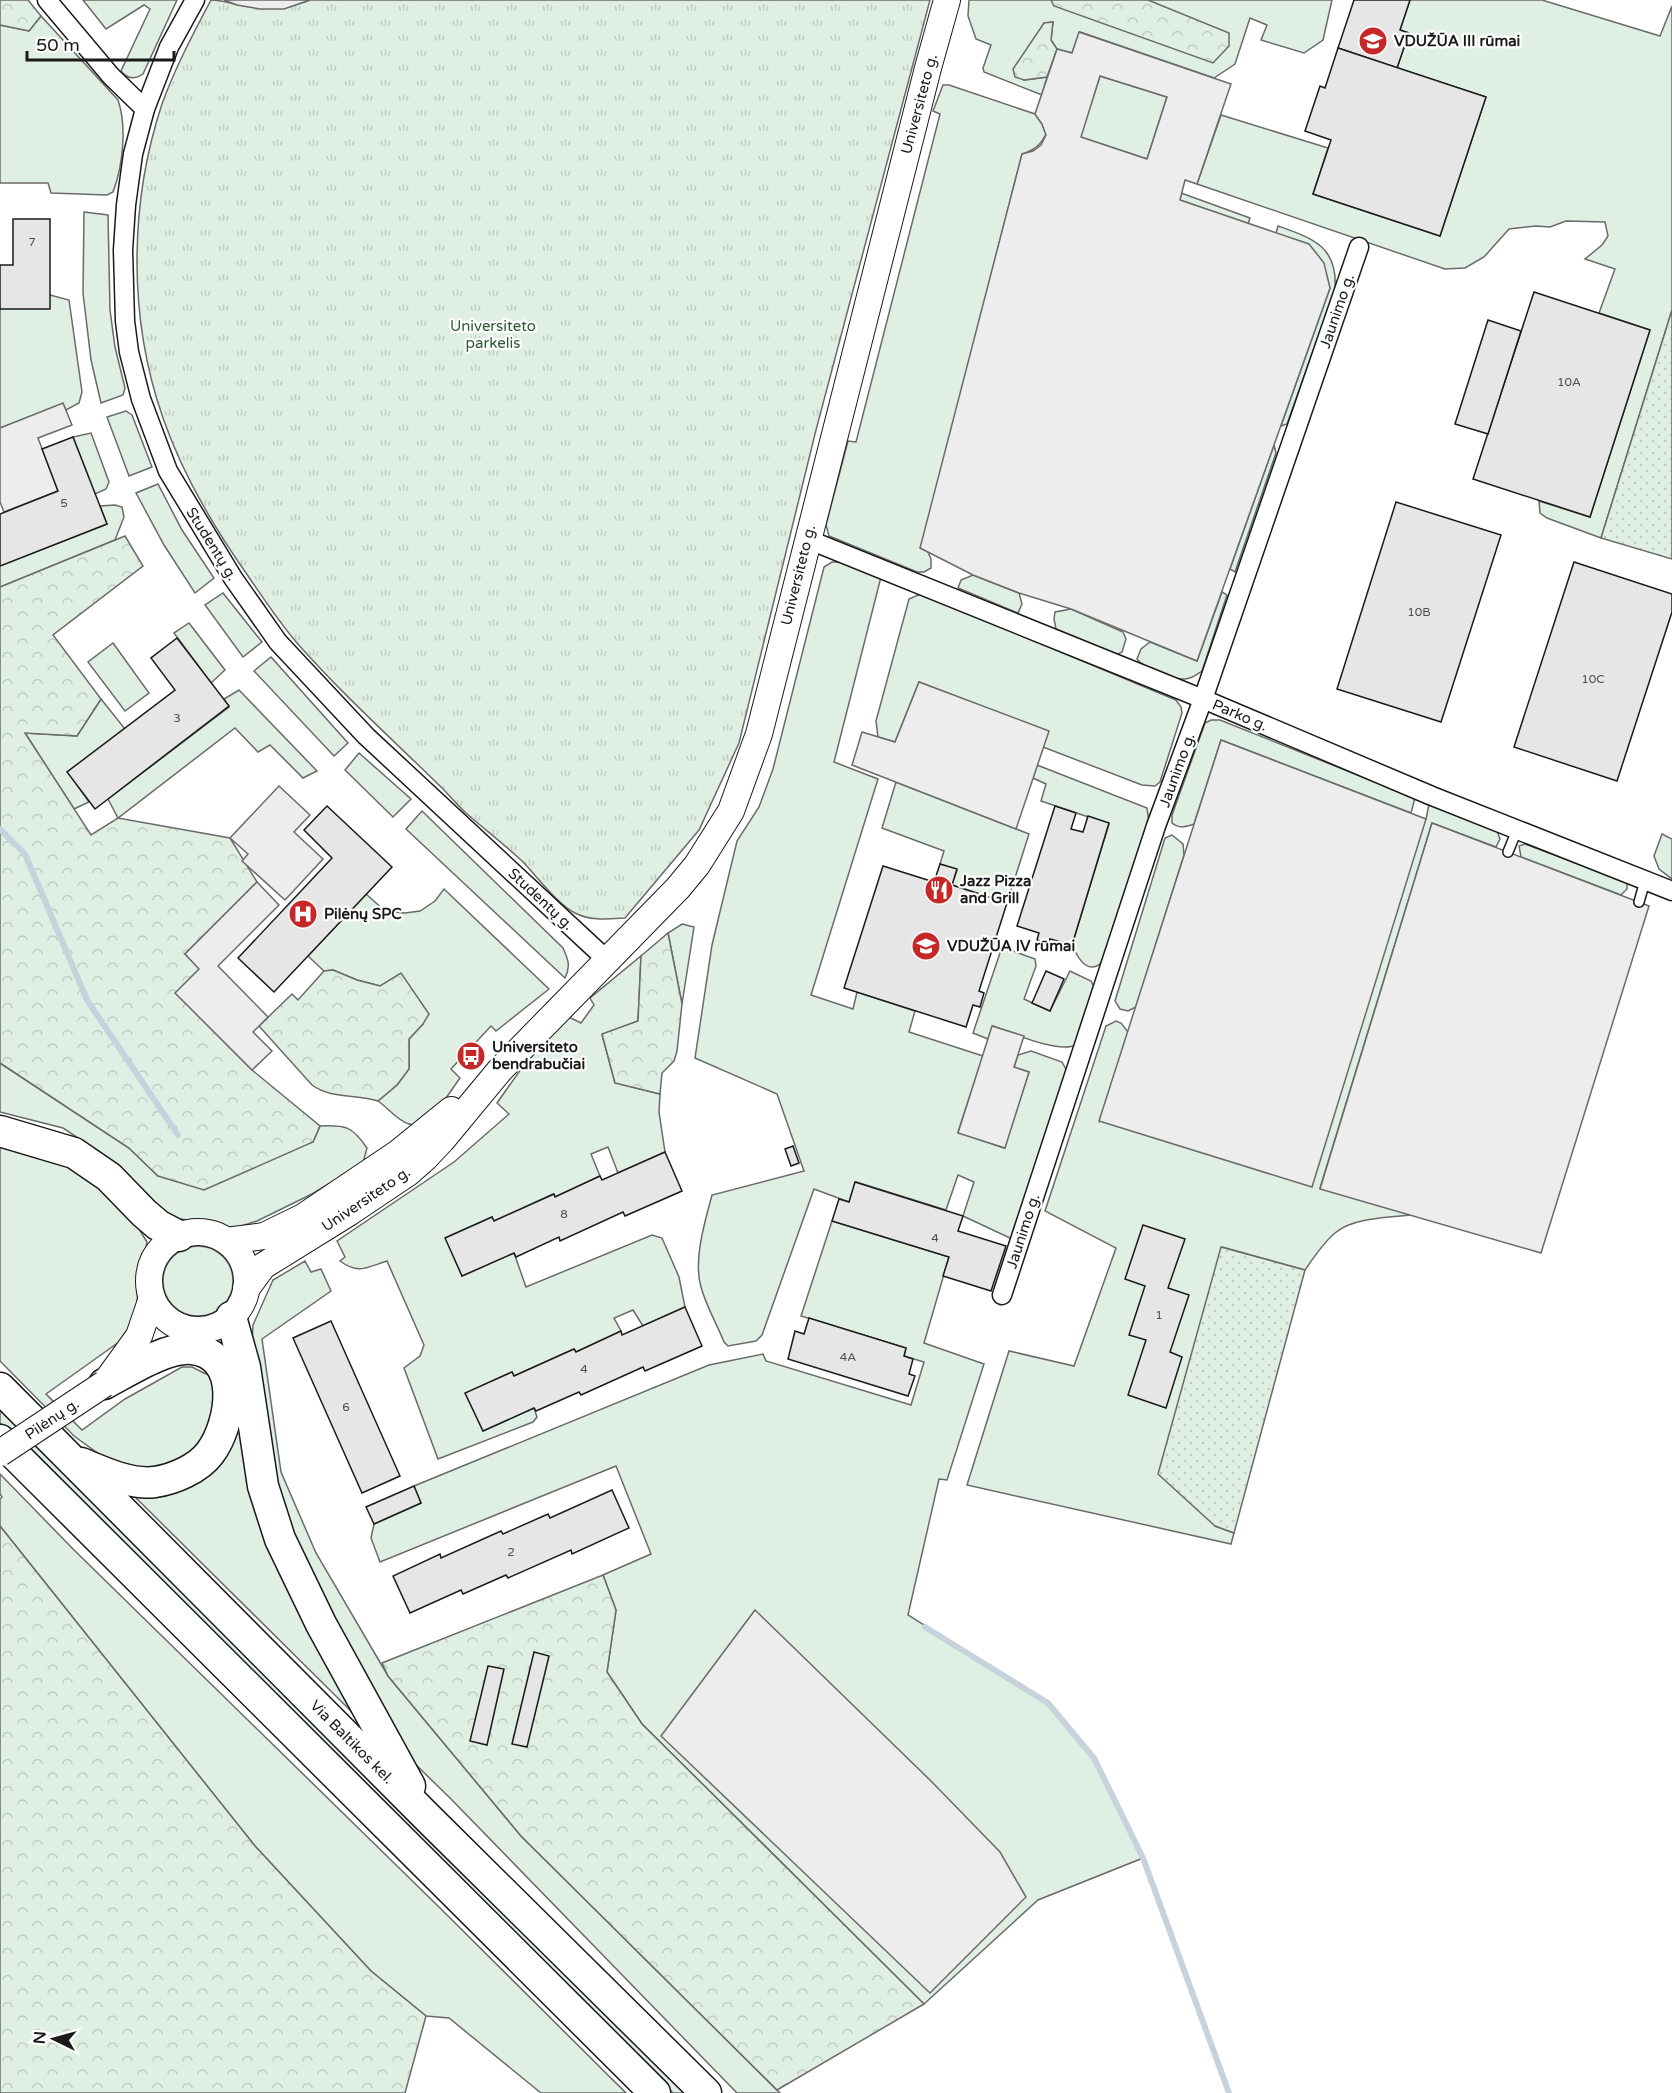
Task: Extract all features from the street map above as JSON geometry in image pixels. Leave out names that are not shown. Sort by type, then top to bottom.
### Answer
[{"type":"highway","points":[[0,1131],[74,1153],[109,1177],[144,1214],[158,1225],[179,1236]]},
{"type":"highway","points":[[231,1317],[245,1367],[263,1486],[280,1539],[321,1624],[427,1817]]},
{"type":"highway","points":[[70,1458],[102,1472],[132,1480],[155,1482],[189,1472],[210,1453],[225,1425],[230,1395],[225,1371],[213,1356],[202,1351],[190,1348],[176,1350],[104,1384]]},
{"type":"highway","name":"Via Baltikos kel.","points":[[0,1388],[427,1817],[706,2093]]},
{"type":"highway","points":[[0,1440],[655,2093]]},
{"type":"main road","name":"Universiteto g.","points":[[246,1289],[263,1266],[408,1173],[442,1140],[500,1070],[691,873],[731,811],[759,734],[807,539],[947,0]]},
{"type":"main road","name":"Universiteto g.","points":[[226,1241],[264,1236],[303,1218],[405,1148],[500,1070]]},
{"type":"main road","points":[[203,1232],[226,1241],[236,1250],[247,1276],[241,1305],[231,1317],[218,1326],[203,1330],[187,1329],[172,1323],[160,1312],[152,1298],[149,1283],[151,1269],[157,1255],[179,1236],[203,1232]]},
{"type":"main road","name":"Pilėnų g.","points":[[104,1384],[139,1336],[152,1298]]},
{"type":"main road","name":"Pilėnų g.","points":[[0,1453],[104,1384],[171,1335],[187,1329]]},
{"type":"street","points":[[47,0],[111,76],[145,109]]},
{"type":"street","name":"Studentų g.","points":[[195,0],[170,46],[145,109],[133,154],[123,250],[125,321],[129,352],[141,399],[168,471],[233,578],[278,642],[366,736],[607,960]]},
{"type":"street","name":"Jaunimo g.","points":[[1002,1295],[1152,837],[1203,699],[1359,247]]},
{"type":"street","name":"Parko g.","points":[[807,539],[1203,699],[1517,830],[1672,891]]},
{"type":"lane","points":[[1509,852],[1517,830]]},
{"type":"lane","points":[[1639,902],[1645,881]]},
{"type":"green space","points":[[0,0],[28,0],[41,16],[29,31],[0,25]]},
{"type":"green space","points":[[83,0],[177,0],[143,74],[131,78],[121,71],[150,9],[144,5],[106,29]]},
{"type":"green space","name":"Universiteto parkelis","points":[[211,0],[266,8],[284,7],[310,0],[930,0],[816,430],[739,743],[699,830],[625,918],[599,919],[568,909],[522,861],[463,810],[332,680],[297,643],[264,599],[210,518],[179,459],[163,418],[143,341],[137,261],[139,221],[143,181],[162,104],[178,64]]},
{"type":"green space","points":[[969,0],[1332,0],[1323,40],[1304,53],[1261,40],[1267,25],[1250,18],[1235,64],[1214,78],[1080,32],[1072,53],[1057,49],[1051,40],[1053,22],[1044,23],[1024,80],[1047,77],[1042,95],[984,72],[983,68],[991,45],[976,39],[968,16]]},
{"type":"green space","points":[[1051,0],[1148,0],[1229,33],[1229,46],[1213,63],[1054,6]]},
{"type":"green space","points":[[1410,0],[1542,0],[1660,36],[1672,6],[1672,310],[1601,538],[1547,518],[1540,513],[1539,501],[1590,517],[1650,330],[1599,313],[1615,269],[1585,259],[1602,245],[1608,236],[1605,222],[1566,221],[1550,227],[1509,229],[1484,257],[1465,268],[1445,269],[1197,184],[1221,115],[1328,148],[1313,194],[1440,236],[1486,97],[1397,68],[1409,33],[1400,30]]},
{"type":"green space","points":[[41,16],[118,100],[123,134],[121,158],[113,192],[107,195],[51,193],[48,183],[0,183],[0,25],[29,31]]},
{"type":"green space","points":[[1053,22],[1051,40],[1057,49],[1047,77],[1024,80],[1015,77],[1013,69],[1044,23]]},
{"type":"green space","points":[[1100,76],[1167,97],[1147,159],[1080,137]]},
{"type":"green space","points":[[943,85],[949,85],[1035,114],[1046,134],[1036,147],[1022,154],[921,548],[928,552],[931,568],[924,572],[917,572],[829,536],[826,525],[848,441],[856,442],[940,114],[933,111]]},
{"type":"green space","points":[[1181,193],[1250,218],[1248,224],[1180,200]]},
{"type":"green space","points":[[84,212],[108,215],[110,310],[115,347],[125,388],[123,395],[101,403],[91,360],[83,293]]},
{"type":"green space","points":[[1278,226],[1302,235],[1320,246],[1327,253],[1335,274],[1335,289],[1287,424],[1281,426],[1330,288],[1276,233]]},
{"type":"green space","points":[[50,295],[69,300],[82,392],[79,403],[66,410],[63,404],[0,428],[0,309]]},
{"type":"green space","points":[[1672,310],[1672,559],[1601,538]]},
{"type":"green space","points":[[126,411],[132,415],[152,467],[129,476],[107,417]]},
{"type":"green space","points":[[91,433],[109,482],[106,489],[95,494],[73,437]]},
{"type":"green space","points":[[1274,445],[1276,453],[1235,572],[1230,569]]},
{"type":"green space","points":[[158,484],[182,530],[214,578],[195,593],[164,545],[136,493]]},
{"type":"green space","points":[[100,506],[122,507],[124,517],[115,540],[0,587],[0,566],[107,524]]},
{"type":"green space","points":[[125,536],[143,566],[53,635],[101,699],[77,736],[25,733],[91,835],[118,818],[230,838],[257,882],[185,954],[200,969],[176,993],[252,1070],[320,1126],[313,1142],[204,1190],[158,1176],[129,1148],[0,1063],[0,587]]},
{"type":"green space","points":[[832,562],[840,562],[881,577],[834,762],[878,779],[811,995],[853,1009],[857,992],[915,1011],[909,1032],[983,1056],[958,1132],[1004,1148],[1029,1072],[1014,1067],[1018,1055],[1031,1051],[1062,1062],[1068,1073],[1012,1239],[963,1216],[974,1182],[958,1175],[946,1210],[856,1182],[849,1202],[814,1189],[762,1335],[756,1341],[728,1346],[724,1342],[706,1301],[699,1276],[699,1253],[712,1195],[804,1171],[777,1094],[695,1058],[712,945],[737,841],[759,807],[773,769],[824,567]]},
{"type":"green space","points":[[973,575],[1019,593],[1022,604],[1018,613],[958,588],[961,580]]},
{"type":"green space","points":[[1222,592],[1227,595],[1202,671],[1190,678],[1180,679],[1152,670],[1137,659],[1141,649],[1150,642],[1197,661]]},
{"type":"green space","points":[[223,593],[262,642],[243,657],[205,605]]},
{"type":"green space","points":[[924,595],[1176,700],[1182,713],[1160,782],[1155,786],[1142,785],[1043,747],[1048,732],[919,682],[895,742],[878,737],[876,721],[909,599]]},
{"type":"green space","points":[[1071,609],[1123,632],[1126,639],[1122,652],[1116,655],[1056,629],[1055,612]]},
{"type":"green space","points":[[189,623],[225,670],[211,683],[174,633]]},
{"type":"green space","points":[[113,643],[149,693],[125,711],[88,662]]},
{"type":"green space","points":[[271,657],[348,743],[334,756],[254,671]]},
{"type":"green space","points":[[239,690],[317,771],[303,778],[270,745],[258,752],[235,728],[118,818],[108,799],[229,707],[224,699]]},
{"type":"green space","points":[[101,699],[125,729],[68,772],[89,802],[74,809],[25,733],[77,736]]},
{"type":"green space","points":[[1220,720],[1415,798],[1411,813],[1221,740],[1194,824],[1177,826],[1172,823],[1172,815],[1205,723]]},
{"type":"green space","points":[[359,753],[411,799],[393,817],[345,770]]},
{"type":"green space","points":[[1037,765],[1147,808],[1149,822],[1106,958],[1095,967],[1086,965],[1078,957],[1072,945],[1109,824],[1041,801],[1046,784],[1033,778]]},
{"type":"green space","points":[[896,782],[1029,834],[1007,903],[952,885],[957,870],[940,864],[944,851],[882,828]]},
{"type":"green space","points":[[1429,804],[1497,831],[1500,839],[1496,847],[1432,823],[1320,1188],[1412,1215],[1361,1221],[1342,1228],[1319,1250],[1305,1270],[1222,1247],[1215,1526],[1234,1533],[1231,1544],[967,1485],[1009,1351],[1074,1366],[1116,1248],[1045,1211],[1106,1026],[1116,1021],[1121,1023],[1128,1032],[1100,1121],[1426,819]]},
{"type":"green space","points":[[422,811],[563,948],[568,963],[565,978],[406,829]]},
{"type":"green space","points":[[1662,834],[1672,839],[1672,879],[1659,869],[1654,856]]},
{"type":"green space","points":[[1172,835],[1183,844],[1184,855],[1136,1007],[1128,1011],[1120,1009],[1115,1001],[1165,838]]},
{"type":"green space","points":[[1525,844],[1627,882],[1627,889],[1621,895],[1521,857],[1519,846]]},
{"type":"green space","points":[[444,889],[549,989],[496,1031],[491,1026],[451,1069],[460,1078],[438,1108],[424,1122],[416,1125],[397,1117],[378,1101],[397,1085],[409,1069],[409,1039],[423,1024],[380,986],[333,970],[324,971],[308,956],[366,894],[385,911],[405,913],[420,911],[435,901]]},
{"type":"green space","points":[[682,924],[694,927],[682,1004],[668,933]]},
{"type":"green space","points":[[668,933],[682,1004],[677,1051],[674,1061],[662,1073],[660,1094],[615,1083],[602,1034],[638,1021],[641,956]]},
{"type":"green space","points":[[1002,947],[1035,959],[1036,966],[1024,999],[1050,1011],[1070,971],[1091,981],[1095,989],[1078,1044],[1070,1047],[1048,1045],[993,1026],[988,1039],[973,1033]]},
{"type":"green space","points":[[641,956],[638,1021],[602,1035],[615,1083],[660,1094],[659,1112],[665,1152],[618,1173],[608,1147],[591,1154],[600,1176],[555,1197],[553,1194],[494,1221],[492,1217],[446,1238],[462,1276],[514,1253],[526,1287],[652,1235],[662,1238],[679,1277],[685,1307],[643,1326],[633,1310],[614,1318],[621,1331],[576,1352],[574,1349],[514,1376],[512,1372],[466,1393],[483,1431],[534,1408],[537,1417],[533,1422],[438,1459],[404,1368],[420,1356],[424,1345],[387,1261],[363,1268],[353,1268],[340,1261],[345,1257],[337,1241],[454,1162],[509,1114],[497,1103],[526,1062],[569,1017],[581,1023],[594,1005],[590,998]]},
{"type":"green space","points":[[333,970],[380,986],[401,973],[429,1014],[409,1039],[409,1069],[397,1085],[378,1101],[335,1094],[312,1085],[259,1026],[292,994],[298,1000],[324,971]]},
{"type":"green space","points":[[0,1063],[129,1148],[158,1176],[313,1142],[320,1126],[348,1128],[367,1148],[363,1163],[312,1194],[257,1221],[235,1228],[169,1218],[101,1153],[63,1128],[0,1112]]},
{"type":"green space","points":[[0,1143],[54,1157],[83,1171],[115,1197],[147,1242],[139,1280],[135,1324],[119,1342],[46,1394],[82,1430],[125,1399],[182,1367],[192,1367],[206,1374],[212,1368],[216,1419],[190,1458],[160,1470],[135,1470],[106,1459],[74,1436],[0,1361]]},
{"type":"green space","points":[[832,1221],[949,1257],[924,1343],[984,1364],[947,1480],[939,1479],[908,1615],[1048,1703],[1094,1758],[1143,1858],[1038,1900],[924,2004],[642,1724],[607,1672],[616,1610],[603,1575],[651,1554],[616,1466],[380,1562],[371,1538],[374,1524],[421,1503],[414,1486],[709,1365],[763,1354],[766,1361],[911,1405],[924,1362],[904,1356],[906,1348],[801,1316]]},
{"type":"green space","points":[[198,1246],[217,1252],[227,1262],[233,1281],[227,1300],[217,1310],[198,1316],[179,1310],[169,1300],[163,1281],[169,1262],[179,1252]]},
{"type":"green space","points":[[1221,1247],[1305,1270],[1234,1533],[1215,1526],[1158,1474]]},
{"type":"green space","points":[[305,1261],[311,1272],[321,1269],[331,1291],[262,1339],[281,1472],[316,1553],[388,1676],[521,1836],[780,2093],[737,2093],[410,1759],[300,1556],[275,1491],[252,1342],[253,1325],[273,1280]]},
{"type":"green space","points":[[0,1408],[687,2093],[673,2093],[92,1516],[0,1423]]},
{"type":"green space","points":[[243,1412],[354,1714],[130,1492],[168,1491]]},
{"type":"green space","points":[[0,1474],[73,1549],[626,2093],[541,2093],[449,2018],[426,2016],[371,1971],[255,1846],[0,1526],[0,1499],[2,1497]]},
{"type":"green space","points":[[0,1526],[255,1846],[371,1971],[426,2016],[405,2093],[0,2093]]},
{"type":"green space","points":[[603,1575],[616,1610],[607,1672],[642,1724],[924,2004],[777,2090],[521,1836],[388,1676],[382,1663]]},
{"type":"shaded area","points":[[224,0],[310,0],[284,9],[260,9]]},
{"type":"shaded area","points":[[1079,32],[1231,84],[1197,184],[1185,180],[1180,200],[1309,244],[1324,263],[1330,288],[1197,661],[1071,609],[1019,593],[973,575],[920,548],[1022,154],[1033,151],[1041,145],[1046,135],[1035,114],[1057,49],[1072,53]],"holes":[[[1100,76],[1167,97],[1147,159],[1081,137]]]},
{"type":"shaded area","points":[[63,403],[72,425],[38,438],[58,491],[4,512],[0,502],[0,428]]},
{"type":"shaded area","points":[[919,682],[1049,731],[1016,829],[852,765],[862,732],[895,742]]},
{"type":"shaded area","points":[[1221,740],[1426,819],[1312,1187],[1099,1121]]},
{"type":"shaded area","points":[[279,786],[310,815],[294,832],[323,859],[285,900],[242,861],[248,854],[230,838]]},
{"type":"shaded area","points":[[1432,823],[1649,906],[1541,1253],[1320,1189]]},
{"type":"shaded area","points":[[257,882],[279,905],[218,966],[268,1017],[253,1032],[272,1051],[252,1070],[175,993],[199,969],[185,954]]},
{"type":"shaded area","points":[[992,1026],[1024,1036],[1014,1067],[1029,1072],[1005,1148],[958,1133]]},
{"type":"shaded area","points":[[755,1610],[932,1782],[1000,1852],[1026,1897],[930,1993],[661,1736]]},
{"type":"building","name":"VDUŽŪA III rūmai","points":[[1354,0],[1410,0],[1400,30],[1409,33],[1397,68],[1338,48]]},
{"type":"building","points":[[1338,48],[1486,97],[1440,236],[1313,194],[1331,140],[1305,131],[1320,86],[1325,88]]},
{"type":"building","points":[[13,219],[50,219],[50,309],[0,309],[0,265],[13,265]]},
{"type":"building","points":[[1534,292],[1650,330],[1590,517],[1473,479]]},
{"type":"building","points":[[1488,320],[1521,331],[1488,434],[1455,424]]},
{"type":"building","points":[[73,437],[107,524],[0,566],[0,514],[58,491],[42,449]]},
{"type":"building","points":[[1396,502],[1501,535],[1441,722],[1337,689]]},
{"type":"building","points":[[1574,562],[1672,594],[1672,612],[1617,781],[1514,747]]},
{"type":"building","points":[[177,638],[229,706],[95,809],[67,772],[175,690],[151,658]]},
{"type":"building","points":[[327,806],[392,867],[274,992],[238,958],[332,858],[304,830]]},
{"type":"building","points":[[1055,806],[1076,813],[1071,829],[1083,832],[1088,816],[1109,823],[1072,945],[1050,939],[1048,944],[1037,940],[1039,933],[1017,926]]},
{"type":"building","name":"VDUŽŪA IV rūmai","points":[[940,864],[957,869],[952,885],[1007,903],[979,991],[984,993],[980,1007],[973,1005],[966,1027],[844,988],[883,866],[934,882]]},
{"type":"building","points":[[1046,971],[1064,979],[1050,1011],[1032,1003]]},
{"type":"building","points":[[793,1146],[799,1163],[791,1166],[785,1149]]},
{"type":"building","points":[[665,1152],[682,1191],[625,1216],[623,1212],[560,1241],[559,1237],[516,1257],[514,1253],[462,1276],[445,1238],[492,1217],[494,1221],[554,1194],[555,1197],[600,1176],[602,1180]]},
{"type":"building","points":[[855,1182],[963,1216],[958,1231],[1006,1246],[991,1291],[943,1276],[949,1257],[832,1221],[839,1199],[849,1202]]},
{"type":"building","points":[[1143,1225],[1185,1239],[1168,1288],[1189,1295],[1170,1352],[1182,1357],[1166,1408],[1128,1395],[1146,1340],[1129,1335],[1145,1286],[1125,1279]]},
{"type":"building","points":[[685,1307],[702,1346],[645,1371],[643,1367],[581,1395],[579,1392],[536,1411],[534,1408],[483,1431],[465,1393],[512,1372],[514,1376],[574,1349],[576,1352],[621,1331],[622,1335]]},
{"type":"building","points":[[809,1318],[906,1348],[904,1356],[913,1359],[909,1374],[915,1376],[908,1396],[788,1359],[795,1331],[804,1334]]},
{"type":"building","points":[[331,1321],[400,1476],[362,1493],[293,1338]]},
{"type":"building","points":[[414,1486],[421,1503],[374,1524],[366,1507]]},
{"type":"building","points":[[612,1490],[629,1528],[572,1554],[571,1550],[508,1578],[506,1575],[463,1594],[461,1590],[410,1613],[393,1576],[440,1554],[441,1558],[501,1531],[503,1534],[548,1514],[550,1518]]},
{"type":"building","points":[[534,1652],[549,1656],[527,1747],[512,1744]]},
{"type":"building","points":[[488,1666],[504,1669],[487,1745],[470,1741]]},
{"type":"waterway","points":[[0,829],[25,854],[87,1000],[178,1135]]},
{"type":"waterway","points":[[925,1627],[1048,1703],[1094,1758],[1143,1858],[1229,2093]]},
{"type":"place","name":"VDUŽŪA III rūmai","points":[[1373,41]]},
{"type":"place","name":"Jazz Pizza and Grill","points":[[939,890]]},
{"type":"place","name":"Pilėnų SPC","points":[[303,914]]},
{"type":"place","name":"VDUŽŪA IV rūmai","points":[[926,946]]},
{"type":"place","name":"Universiteto bendrabučiai","points":[[471,1056]]}]
